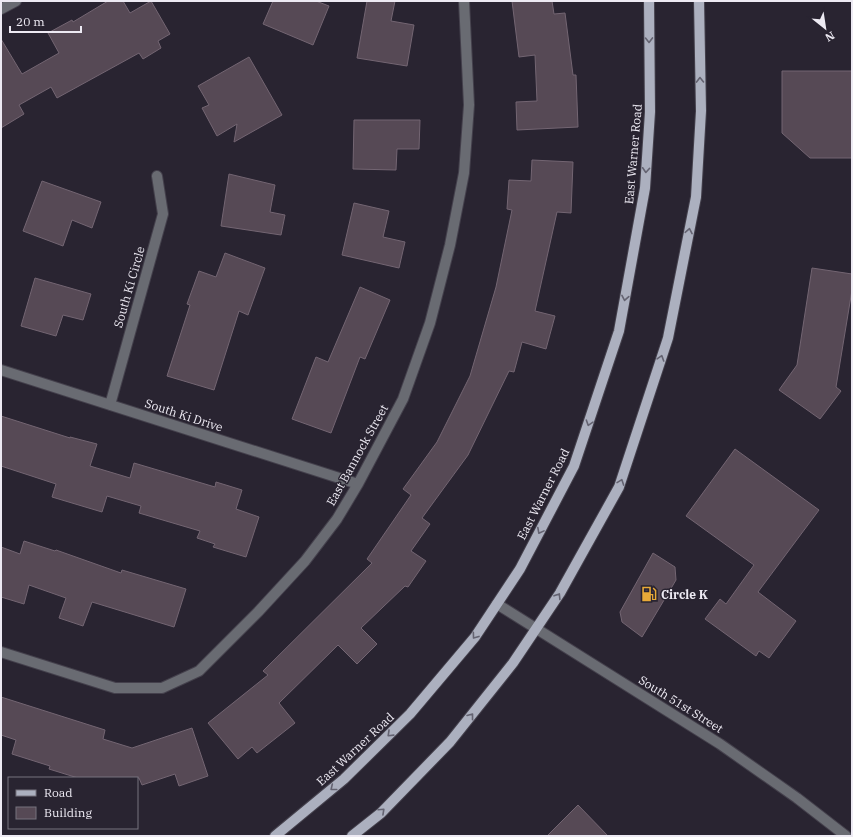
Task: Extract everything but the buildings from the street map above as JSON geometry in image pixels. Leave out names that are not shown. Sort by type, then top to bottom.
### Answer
[{"type":"main road","name":"East Warner Road","points":[[275,836],[344,779],[410,714],[475,637],[520,569],[574,466],[619,331],[645,188],[650,112],[649,1]]},
{"type":"main road","points":[[352,836],[381,813],[450,742],[513,663],[560,593],[619,487],[668,338],[696,197],[701,111],[699,1]]},
{"type":"street","points":[[1,10],[16,1]]},
{"type":"street","name":"East Bannock Street","points":[[1,652],[116,688],[162,688],[199,671],[305,562],[337,519],[358,484],[403,398],[430,323],[450,245],[464,173],[469,105],[464,1]]},
{"type":"street","name":"South Ki Circle","points":[[110,405],[163,214],[157,176]]},
{"type":"street","name":"South Ki Drive","points":[[1,370],[358,484]]},
{"type":"street","name":"South 51st Street","points":[[497,604],[720,744],[797,798],[846,836]]},
{"type":"place","name":"Circle K","points":[[649,594]]}]
